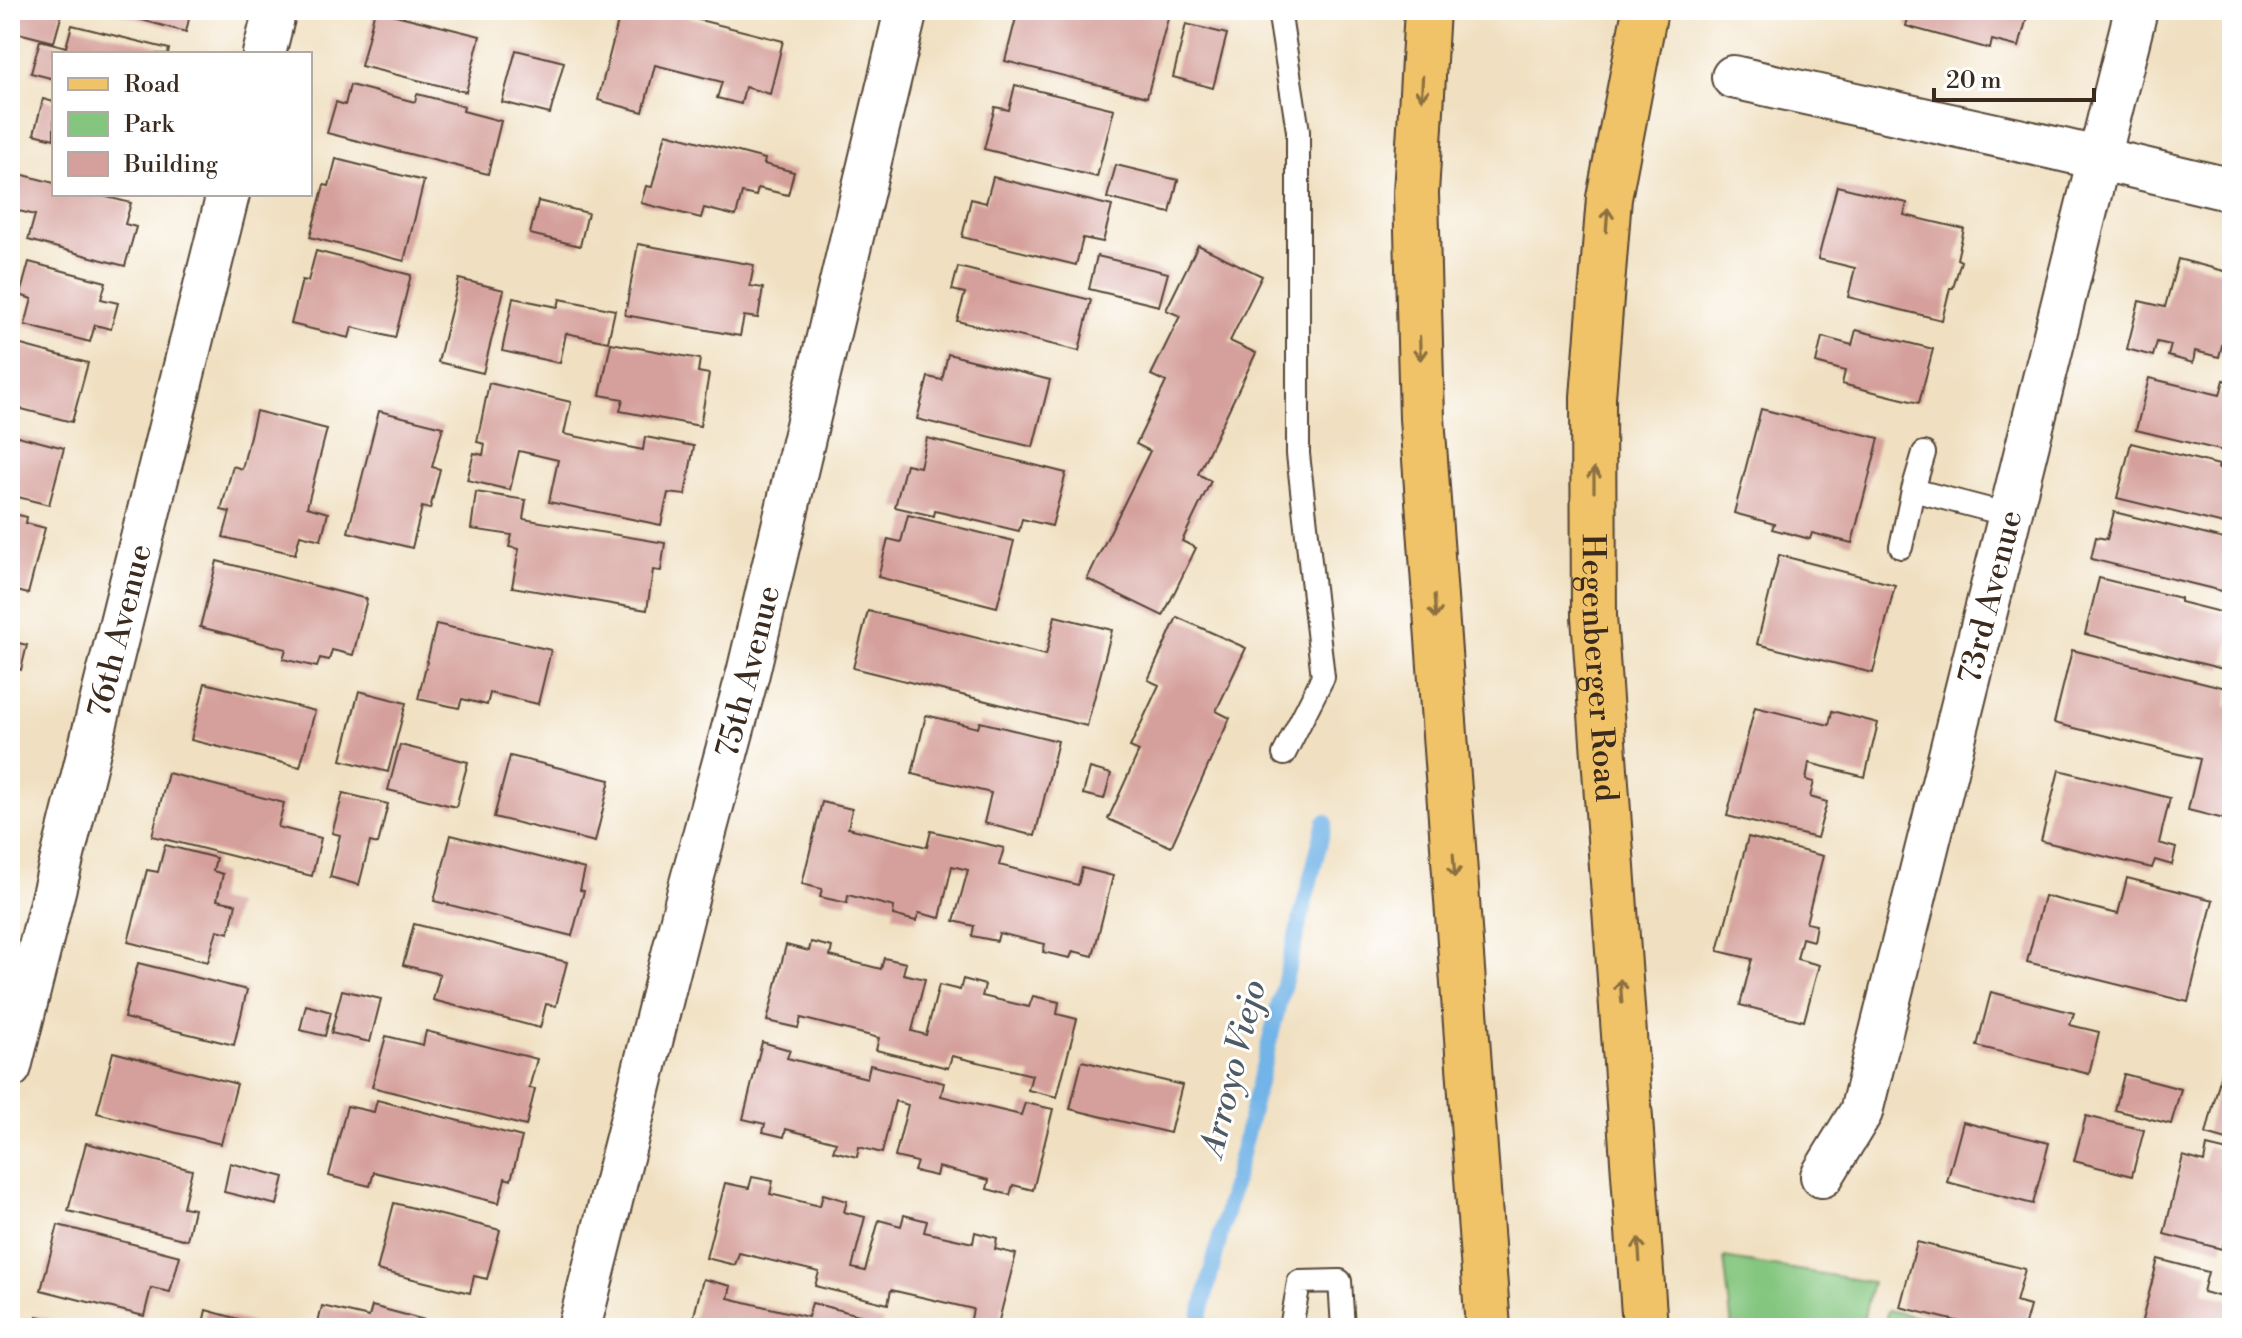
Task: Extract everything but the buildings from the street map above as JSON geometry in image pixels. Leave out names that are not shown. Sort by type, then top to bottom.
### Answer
[{"type":"main road","points":[[1427,10],[1416,193],[1422,418],[1488,1328]]},
{"type":"main road","name":"Hegenberger Road","points":[[1645,10],[1609,198],[1593,397],[1594,616],[1645,1328]]},
{"type":"street","points":[[264,52],[275,10]]},
{"type":"street","name":"75th Avenue","points":[[579,1328],[690,887],[748,673],[906,10]]},
{"type":"street","name":"73rd Avenue","points":[[1822,1176],[1861,1112],[2136,10]]},
{"type":"street","points":[[1733,77],[2232,190]]},
{"type":"street","name":"76th Avenue","points":[[10,1067],[228,196]]},
{"type":"lane","points":[[1279,10],[1298,131],[1298,454],[1323,677],[1284,754]]},
{"type":"lane","points":[[1901,547],[1924,453]]},
{"type":"lane","points":[[1913,490],[2009,515]]},
{"type":"lane","points":[[1291,1328],[1299,1282],[1340,1281],[1343,1328]]},
{"type":"green space","points":[[1724,1258],[1872,1282],[1861,1328],[1732,1328]]},
{"type":"green space","points":[[1888,1310],[1964,1328],[1883,1328]]},
{"type":"waterway","name":"Arroyo Viejo","points":[[1197,1328],[1325,822]]}]
